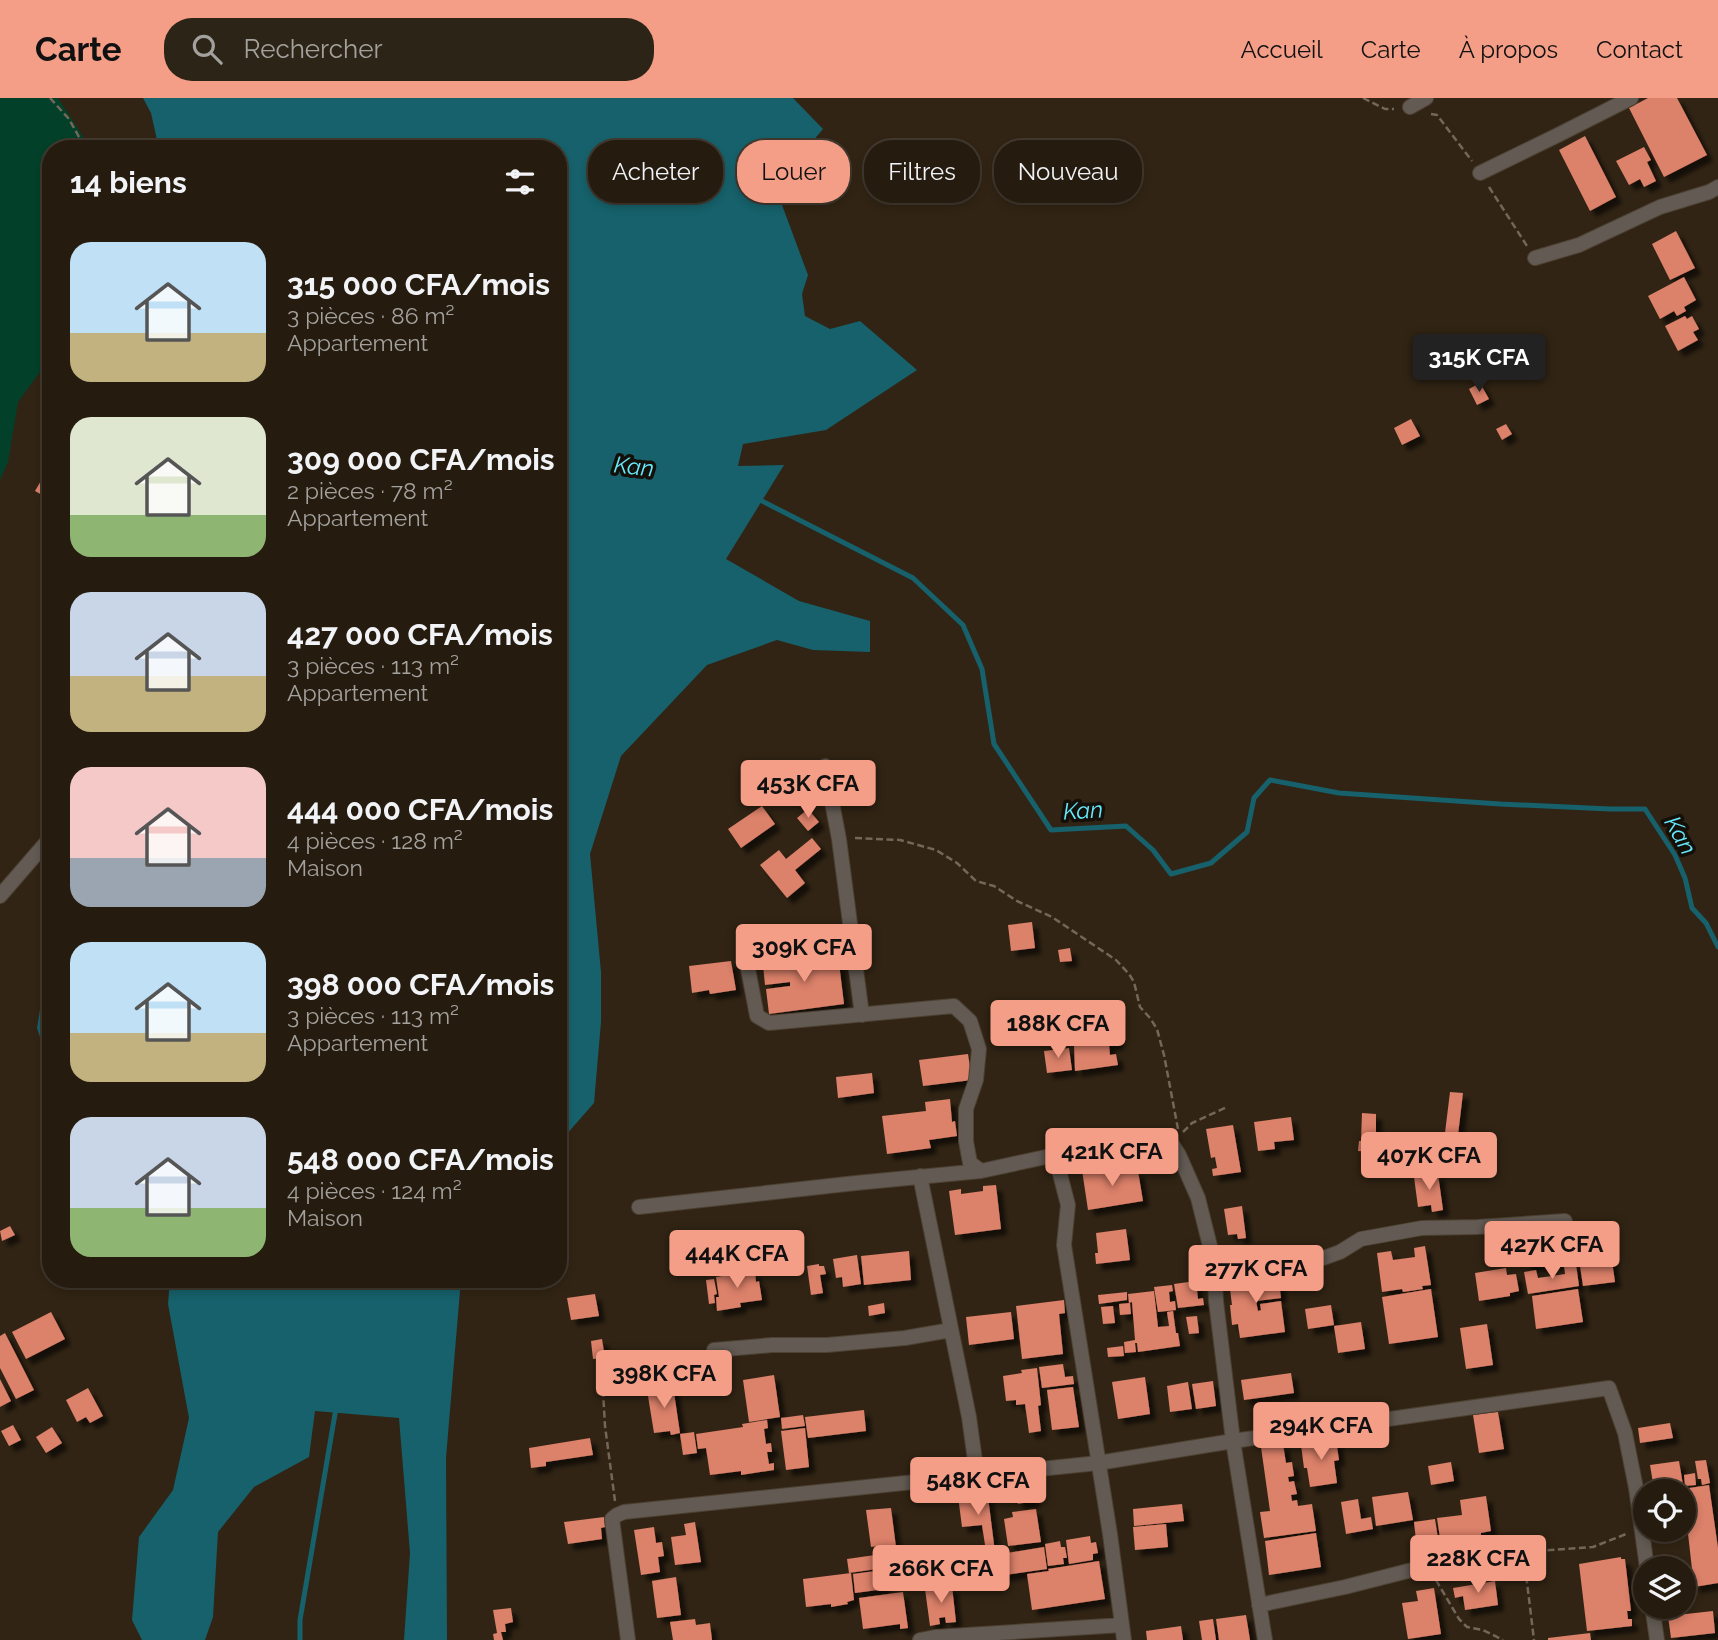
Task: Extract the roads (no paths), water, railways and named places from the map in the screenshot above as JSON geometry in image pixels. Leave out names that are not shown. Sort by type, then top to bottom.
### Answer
[{"type":"street","points":[[1410,107],[1426,98]]},
{"type":"street","points":[[1480,173],[1631,98]]},
{"type":"street","points":[[1535,258],[1579,245],[1660,206],[1718,187]]},
{"type":"street","points":[[825,766],[839,839],[862,1015]]},
{"type":"street","points":[[0,896],[42,847]]},
{"type":"street","points":[[746,953],[757,1016],[769,1023],[954,1006],[970,1021],[979,1049],[976,1080],[966,1109],[966,1141],[970,1163],[981,1171]]},
{"type":"street","points":[[639,1207],[981,1171],[1055,1155],[1161,1139],[1172,1144],[1198,1198],[1214,1262],[1216,1301],[1233,1441],[1265,1640]]},
{"type":"street","points":[[1055,1155],[1068,1206],[1064,1245],[1124,1640]]},
{"type":"street","points":[[920,1176],[969,1417],[977,1475]]},
{"type":"street","points":[[1214,1262],[1315,1261],[1340,1252],[1361,1239],[1422,1228],[1565,1222]]},
{"type":"street","points":[[714,1350],[772,1345],[827,1345],[951,1331]]},
{"type":"street","points":[[628,1640],[612,1519],[624,1513],[1098,1463],[1233,1441],[1609,1388],[1625,1433],[1646,1556]]},
{"type":"street","points":[[1259,1605],[1345,1587],[1467,1556],[1523,1552]]},
{"type":"street","points":[[1654,1619],[1657,1640]]},
{"type":"street","points":[[920,1640],[1122,1625]]},
{"type":"water","points":[[143,98],[793,98],[823,129],[814,140],[737,140],[737,203],[781,203],[808,275],[802,294],[805,316],[830,329],[860,321],[917,370],[826,430],[743,444],[738,466],[784,465],[726,559],[799,601],[870,621],[870,652],[813,650],[777,640],[707,665],[621,756],[590,854],[601,972],[601,1022],[594,1103],[567,1134],[567,140],[157,140],[151,113]]},
{"type":"water","points":[[42,998],[42,1043],[37,1028]]},
{"type":"water","points":[[169,1288],[460,1288],[446,1458],[447,1640],[404,1640],[410,1553],[399,1418],[315,1411],[309,1457],[254,1487],[218,1532],[213,1617],[205,1640],[142,1640],[132,1620],[139,1537],[173,1490],[189,1418],[168,1304]]},
{"type":"waterway","name":"Kan","points":[[758,499],[913,578],[963,625],[982,669],[994,744],[1051,830],[1126,826],[1153,850],[1171,874],[1211,863],[1247,832],[1254,798],[1270,780],[1339,793],[1500,804],[1645,809],[1675,855],[1685,878],[1692,908],[1706,923],[1718,947]]},
{"type":"waterway","points":[[300,1640],[300,1620],[336,1408]]}]
